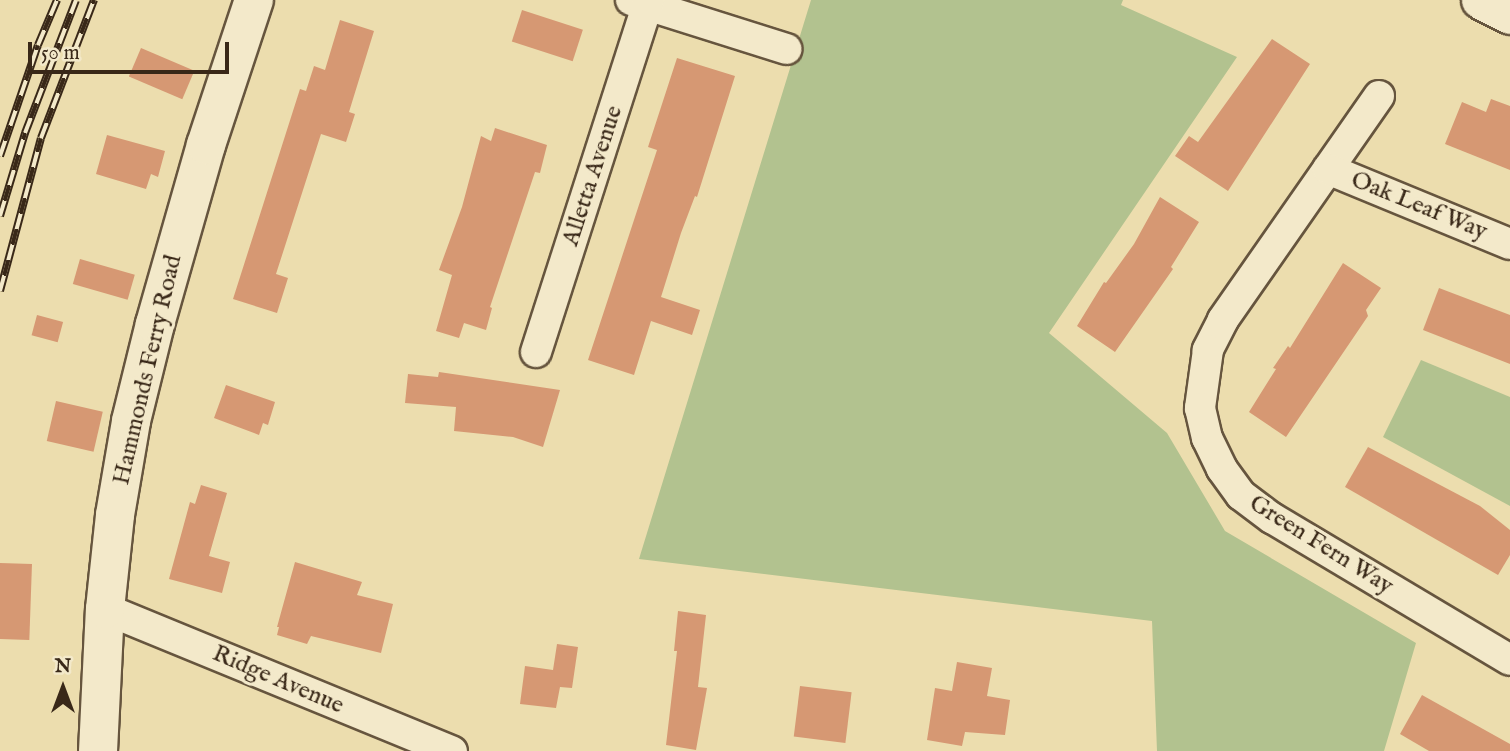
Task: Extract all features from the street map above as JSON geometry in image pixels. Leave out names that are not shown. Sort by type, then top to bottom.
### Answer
[{"type":"street","name":"Hammonds Ferry Road","points":[[98,751],[105,609],[115,515],[137,397],[206,145],[254,0]]},
{"type":"street","points":[[1480,0],[1510,15]]},
{"type":"street","points":[[642,2],[786,49]]},
{"type":"street","name":"Alletta Avenue","points":[[536,352],[642,2]]},
{"type":"street","name":"Green Fern Way","points":[[1379,96],[1223,320],[1208,350],[1200,408],[1207,438],[1222,470],[1241,495],[1272,518],[1510,660]]},
{"type":"street","name":"Oak Leaf Way","points":[[1328,169],[1510,244]]},
{"type":"street","name":"Ridge Avenue","points":[[105,609],[405,743],[452,751]]},
{"type":"green space","points":[[811,0],[1123,0],[1121,5],[1237,57],[1049,333],[1167,433],[1225,531],[1416,643],[1384,751],[1157,751],[1152,621],[639,559]]},
{"type":"green space","points":[[1421,360],[1510,397],[1510,506],[1383,437]]},
{"type":"building","points":[[522,10],[583,30],[573,61],[512,41]]},
{"type":"building","points":[[340,20],[374,31],[349,112],[355,114],[346,142],[321,134],[276,274],[288,278],[277,313],[233,299],[300,89],[306,91],[314,66],[325,70]]},
{"type":"building","points":[[1272,39],[1310,64],[1228,191],[1175,156],[1189,136],[1198,142]]},
{"type":"building","points":[[141,48],[194,71],[182,99],[129,77]]},
{"type":"building","points":[[677,58],[735,76],[697,197],[695,196],[681,233],[661,297],[700,310],[692,335],[651,321],[634,375],[588,360],[657,150],[648,147]]},
{"type":"building","points":[[1491,99],[1510,106],[1510,170],[1445,144],[1462,102],[1486,112]]},
{"type":"building","points":[[495,128],[547,145],[540,173],[535,172],[490,307],[492,308],[486,330],[464,323],[459,338],[436,331],[452,275],[439,270],[462,207],[481,136],[491,141]]},
{"type":"building","points":[[107,135],[165,151],[158,177],[151,174],[146,189],[96,174]]},
{"type":"building","points":[[1160,197],[1199,222],[1171,267],[1173,269],[1115,352],[1077,326],[1104,282],[1106,283],[1134,244]]},
{"type":"building","points":[[80,259],[135,275],[128,300],[73,284]]},
{"type":"building","points":[[1343,263],[1381,288],[1366,310],[1368,316],[1286,437],[1249,412],[1276,369],[1273,368],[1288,346],[1290,348]]},
{"type":"building","points":[[1439,288],[1510,315],[1510,364],[1423,330]]},
{"type":"building","points":[[37,315],[63,322],[58,342],[32,335]]},
{"type":"building","points":[[439,372],[560,390],[543,447],[513,437],[454,431],[456,407],[405,403],[408,374],[438,377]]},
{"type":"building","points":[[226,385],[275,402],[268,425],[263,423],[259,435],[214,418]]},
{"type":"building","points":[[56,401],[103,412],[94,452],[47,441]]},
{"type":"building","points":[[1368,447],[1480,506],[1510,530],[1510,555],[1498,575],[1345,487]]},
{"type":"building","points":[[201,485],[227,493],[209,556],[230,562],[222,593],[169,579],[190,502],[195,504]]},
{"type":"building","points":[[295,562],[362,582],[357,595],[393,604],[381,653],[311,636],[307,644],[277,635]]},
{"type":"building","points":[[0,563],[32,564],[29,640],[0,639]]},
{"type":"building","points":[[678,611],[706,615],[698,687],[707,688],[696,750],[666,745],[677,651],[674,651]]},
{"type":"building","points":[[557,644],[578,647],[572,688],[560,687],[556,708],[520,704],[525,666],[553,670]]},
{"type":"building","points":[[957,662],[992,668],[987,696],[1010,700],[1005,735],[965,732],[962,746],[927,740],[935,688],[952,691]]},
{"type":"building","points":[[800,686],[852,692],[845,743],[794,737]]},
{"type":"building","points":[[1422,695],[1510,744],[1510,751],[1429,751],[1400,734]]},
{"type":"railway","points":[[0,156],[38,45],[57,0]]},
{"type":"railway","points":[[0,216],[25,133],[76,0]]},
{"type":"railway","points":[[0,291],[41,138],[94,0]]}]
